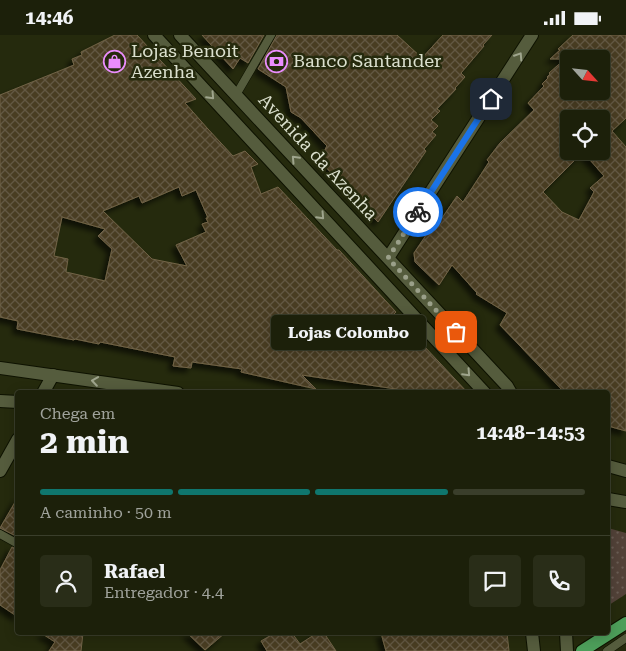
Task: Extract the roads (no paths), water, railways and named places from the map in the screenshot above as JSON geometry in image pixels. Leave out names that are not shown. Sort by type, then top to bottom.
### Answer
[{"type":"main road","name":"Avenida da Azenha","points":[[154,35],[482,390]]},
{"type":"main road","name":"Avenida da Azenha","points":[[180,35],[509,390]]},
{"type":"main road","points":[[388,258],[532,35]]},
{"type":"main road","points":[[0,368],[157,390]]},
{"type":"main road","points":[[45,390],[53,375]]},
{"type":"main road","points":[[0,401],[15,402]]},
{"type":"main road","points":[[0,471],[15,444]]},
{"type":"main road","points":[[610,467],[626,471]]},
{"type":"main road","points":[[610,499],[626,501]]},
{"type":"main road","points":[[610,633],[626,623]]},
{"type":"main road","points":[[532,635],[534,651]]},
{"type":"main road","points":[[566,635],[567,651]]},
{"type":"main road","points":[[582,651],[607,635]]},
{"type":"lane","points":[[236,95],[270,35]]},
{"type":"lane","points":[[0,534],[15,542]]},
{"type":"lane","points":[[607,651],[626,639]]},
{"type":"place","name":"Lojas Benoit Azenha","points":[[115,61]]},
{"type":"place","name":"Banco Santander","points":[[277,61]]},
{"type":"place","name":"Lojas Colombo","points":[[456,332]]}]
